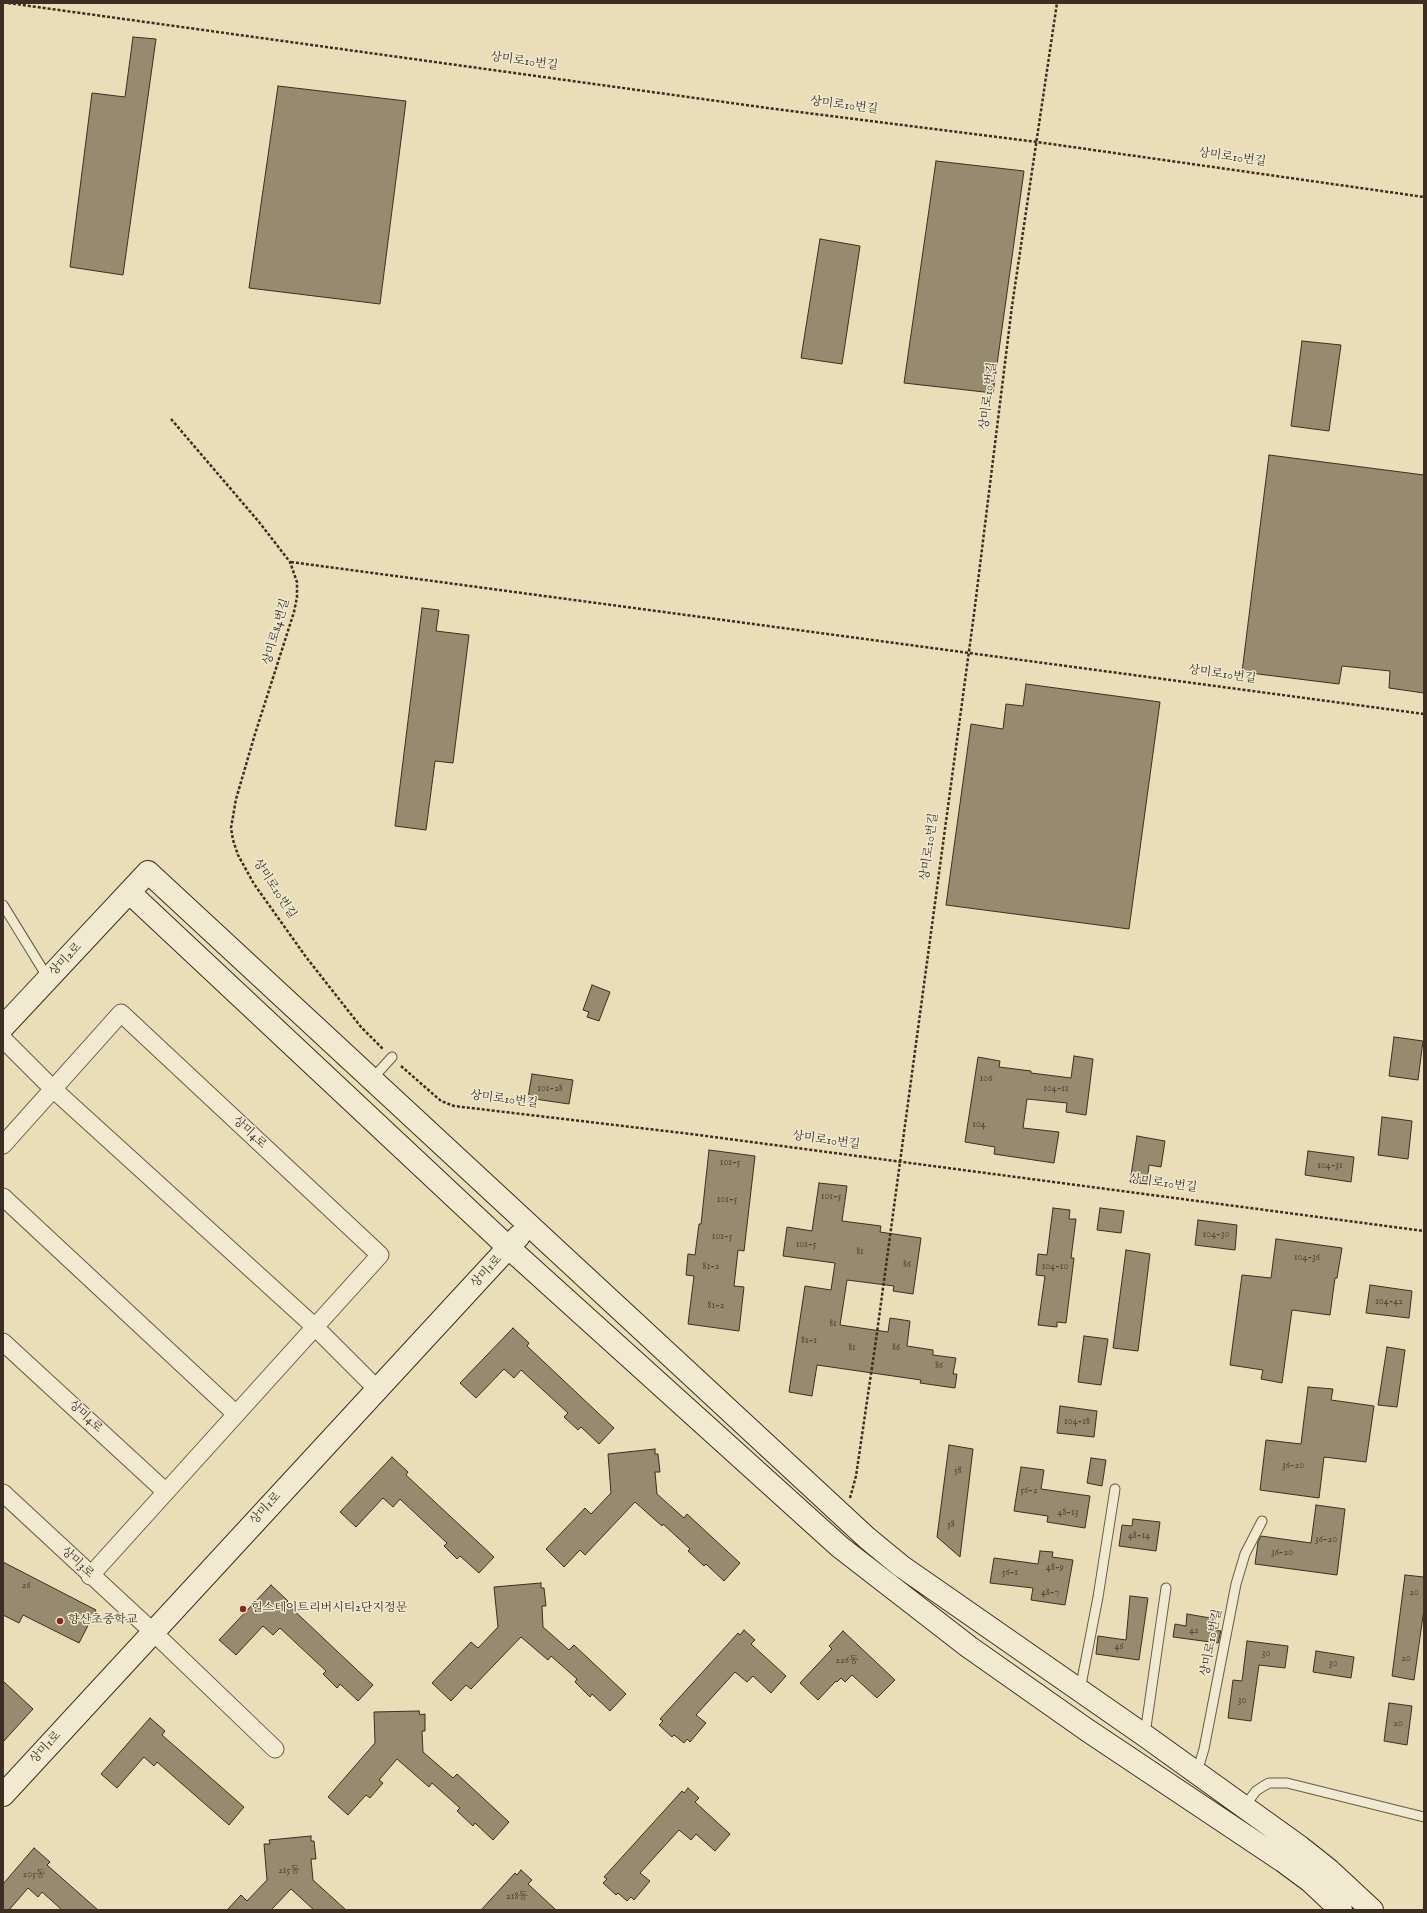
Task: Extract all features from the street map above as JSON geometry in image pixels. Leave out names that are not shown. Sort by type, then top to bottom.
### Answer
[{"type":"street","name":"상미2로","points":[[3,1027],[130,893],[148,872],[372,1079]]},
{"type":"street","points":[[130,893],[510,1248],[840,1547],[969,1647],[1088,1730],[1283,1861],[1310,1881],[1341,1910]]},
{"type":"street","name":"상미4로","points":[[3,1145],[120,1013],[380,1255],[90,1576]]},
{"type":"street","points":[[3,1039],[52,1088],[314,1327],[378,1388]]},
{"type":"street","points":[[372,1079],[842,1516],[901,1566],[1080,1690],[1244,1807],[1329,1870],[1372,1910]]},
{"type":"street","points":[[3,1197],[236,1414]]},
{"type":"street","name":"상미1로","points":[[3,1795],[378,1388],[510,1248],[529,1224]]},
{"type":"street","name":"상미4로","points":[[3,1342],[166,1492]]},
{"type":"street","name":"상미3로","points":[[3,1493],[90,1576],[153,1632],[275,1749]]},
{"type":"lane","points":[[3,905],[48,978]]},
{"type":"lane","points":[[372,1079],[392,1057]]},
{"type":"lane","points":[[1080,1690],[1098,1597],[1115,1489]]},
{"type":"lane","name":"상미로10번길","points":[[1197,1774],[1204,1749],[1238,1578],[1252,1538],[1262,1521]]},
{"type":"lane","points":[[1144,1736],[1166,1588]]},
{"type":"lane","points":[[1244,1807],[1256,1791],[1262,1787],[1269,1783],[1282,1783],[1424,1817]]},
{"type":"path","name":"상미로10번길","points":[[8,3],[775,109],[1037,142],[1424,197]]},
{"type":"path","name":"상미로10번길","points":[[842,1516],[849,1501],[856,1476],[969,653],[1012,306],[1057,3]]},
{"type":"path","name":"상미로84번길","points":[[171,419],[259,522],[290,562],[297,582],[297,597],[294,612],[240,786],[233,814],[231,828],[232,840]]},
{"type":"path","points":[[290,562],[969,653]]},
{"type":"path","name":"상미로10번길","points":[[969,653],[1424,714]]},
{"type":"path","name":"상미로10번길","points":[[232,840],[238,855],[254,884],[306,957],[361,1027],[392,1057],[448,1105],[691,1134],[899,1163],[1424,1231]]},
{"type":"building","points":[[133,37],[156,39],[123,275],[70,267],[92,93],[125,97]]},
{"type":"building","points":[[278,86],[406,101],[380,304],[249,288]]},
{"type":"building","points":[[936,161],[1024,171],[993,393],[904,383]]},
{"type":"building","points":[[820,239],[860,246],[842,364],[801,358]]},
{"type":"building","points":[[1302,341],[1341,345],[1329,431],[1291,426]]},
{"type":"building","points":[[1269,455],[1424,475],[1424,693],[1389,688],[1390,671],[1342,666],[1339,684],[1242,672]]},
{"type":"building","points":[[422,608],[439,610],[436,631],[469,635],[453,763],[435,761],[426,830],[395,826]]},
{"type":"building","points":[[1026,684],[1160,702],[1129,929],[946,905],[971,724],[1003,729],[1006,704],[1023,706]]},
{"type":"building","points":[[592,985],[610,992],[599,1021],[587,1017],[589,1012],[583,1010]]},
{"type":"building","points":[[1394,1037],[1423,1041],[1418,1080],[1389,1076]]},
{"type":"building","points":[[1074,1056],[1093,1059],[1086,1115],[1066,1112],[1067,1103],[1027,1099],[1023,1128],[1059,1132],[1054,1163],[994,1154],[995,1147],[965,1142],[978,1057],[1000,1061],[999,1067],[1071,1078]]},
{"type":"building","points":[[532,1074],[573,1080],[569,1104],[528,1098]]},
{"type":"building","points":[[1382,1117],[1412,1121],[1408,1159],[1378,1155]]},
{"type":"building","points":[[1137,1136],[1165,1141],[1161,1167],[1149,1165],[1147,1184],[1130,1182]]},
{"type":"building","points":[[709,1150],[755,1156],[744,1251],[738,1250],[734,1286],[744,1287],[739,1331],[688,1324],[694,1276],[686,1275],[688,1254],[695,1255],[699,1224],[701,1224]]},
{"type":"building","points":[[1308,1151],[1354,1157],[1351,1182],[1305,1175]]},
{"type":"building","points":[[819,1183],[847,1186],[842,1221],[881,1226],[880,1232],[921,1238],[913,1294],[893,1291],[894,1286],[847,1280],[840,1325],[888,1332],[890,1318],[910,1321],[907,1346],[933,1350],[933,1355],[956,1358],[953,1374],[957,1374],[955,1388],[920,1383],[921,1380],[817,1365],[812,1396],[789,1392],[805,1286],[831,1290],[835,1263],[783,1256],[787,1227],[812,1231]]},
{"type":"building","points":[[1053,1208],[1070,1210],[1069,1219],[1076,1219],[1071,1258],[1074,1258],[1066,1323],[1057,1322],[1057,1327],[1038,1325],[1045,1276],[1036,1275],[1038,1254],[1047,1255]]},
{"type":"building","points":[[1100,1208],[1124,1211],[1121,1233],[1097,1230]]},
{"type":"building","points":[[1198,1220],[1237,1225],[1235,1250],[1195,1245]]},
{"type":"building","points":[[1276,1239],[1342,1248],[1337,1278],[1335,1278],[1330,1315],[1292,1310],[1282,1383],[1261,1379],[1263,1370],[1230,1365],[1242,1275],[1271,1278]]},
{"type":"building","points":[[1126,1250],[1150,1254],[1138,1351],[1113,1348]]},
{"type":"building","points":[[1370,1285],[1412,1291],[1409,1318],[1366,1313]]},
{"type":"building","points":[[513,1328],[529,1343],[527,1346],[614,1428],[599,1444],[581,1427],[578,1430],[564,1417],[568,1413],[521,1370],[514,1378],[504,1369],[476,1398],[460,1383]]},
{"type":"building","points":[[1084,1336],[1108,1339],[1101,1385],[1078,1382]]},
{"type":"building","points":[[1387,1347],[1405,1350],[1397,1407],[1378,1405]]},
{"type":"building","points":[[1308,1387],[1333,1389],[1331,1400],[1374,1406],[1366,1462],[1324,1457],[1319,1498],[1260,1490],[1266,1440],[1301,1444]]},
{"type":"building","points":[[1060,1406],[1097,1411],[1094,1437],[1057,1433]]},
{"type":"building","points":[[949,1445],[973,1449],[960,1557],[937,1537]]},
{"type":"building","points":[[655,1449],[655,1454],[658,1454],[660,1472],[655,1472],[657,1494],[684,1518],[687,1514],[740,1563],[724,1581],[706,1564],[704,1566],[688,1551],[690,1549],[663,1524],[662,1526],[635,1502],[585,1555],[580,1550],[564,1567],[546,1549],[585,1508],[591,1514],[611,1493],[608,1454]]},
{"type":"building","points":[[392,1457],[408,1472],[406,1475],[494,1557],[479,1573],[460,1556],[457,1559],[444,1546],[447,1543],[400,1499],[393,1507],[383,1498],[356,1527],[340,1512]]},
{"type":"building","points":[[1091,1458],[1106,1460],[1102,1486],[1087,1483]]},
{"type":"building","points":[[1021,1467],[1044,1470],[1041,1489],[1090,1496],[1085,1528],[1047,1522],[1048,1516],[1014,1511]]},
{"type":"building","points":[[1316,1505],[1345,1509],[1337,1575],[1255,1564],[1258,1542],[1261,1536],[1311,1543]]},
{"type":"building","points":[[1133,1519],[1160,1522],[1156,1551],[1119,1546],[1122,1525],[1132,1526]]},
{"type":"building","points":[[1040,1551],[1053,1552],[1052,1557],[1073,1560],[1065,1605],[1031,1600],[1033,1588],[990,1583],[994,1558],[1038,1564]]},
{"type":"building","points":[[3,1562],[96,1610],[79,1643],[23,1615],[19,1623],[3,1615]]},
{"type":"building","points":[[1405,1575],[1424,1577],[1424,1609],[1414,1680],[1392,1676]]},
{"type":"building","points":[[541,1583],[541,1588],[544,1588],[546,1606],[542,1606],[543,1627],[569,1650],[574,1645],[626,1694],[610,1711],[592,1694],[590,1697],[575,1682],[577,1679],[551,1656],[548,1660],[521,1637],[471,1689],[466,1685],[451,1701],[432,1683],[471,1642],[478,1648],[498,1627],[494,1587]]},
{"type":"building","points":[[271,1585],[288,1601],[286,1603],[373,1685],[358,1701],[340,1684],[337,1688],[323,1674],[326,1671],[280,1628],[273,1635],[263,1626],[236,1655],[219,1640]]},
{"type":"building","points":[[1130,1596],[1148,1598],[1139,1660],[1096,1654],[1098,1636],[1126,1640]]},
{"type":"building","points":[[1187,1614],[1216,1619],[1214,1630],[1221,1631],[1218,1643],[1173,1637],[1175,1624],[1186,1626]]},
{"type":"building","points":[[744,1630],[755,1640],[751,1644],[786,1676],[771,1693],[753,1676],[747,1682],[735,1672],[696,1715],[706,1723],[690,1742],[687,1739],[684,1743],[674,1735],[672,1737],[659,1725],[663,1721],[660,1719],[738,1633],[740,1635]]},
{"type":"building","points":[[843,1631],[895,1680],[877,1698],[852,1675],[845,1682],[841,1678],[837,1682],[836,1681],[818,1700],[800,1683],[832,1649],[829,1646]]},
{"type":"building","points":[[1247,1641],[1288,1646],[1285,1668],[1259,1665],[1251,1721],[1228,1718],[1233,1680],[1242,1681]]},
{"type":"building","points":[[1316,1651],[1354,1657],[1351,1678],[1313,1672]]},
{"type":"building","points":[[3,1681],[33,1709],[3,1742]]},
{"type":"building","points":[[1389,1703],[1412,1706],[1407,1745],[1384,1741]]},
{"type":"building","points":[[419,1711],[420,1715],[425,1714],[425,1731],[422,1731],[423,1752],[453,1778],[457,1774],[509,1822],[493,1840],[475,1823],[473,1826],[457,1811],[460,1808],[432,1783],[429,1787],[397,1759],[379,1780],[383,1783],[370,1798],[366,1795],[348,1815],[328,1797],[375,1743],[374,1712]]},
{"type":"building","points":[[150,1718],[165,1731],[162,1735],[244,1807],[229,1825],[157,1762],[154,1766],[144,1757],[117,1788],[101,1774]]},
{"type":"building","points":[[688,1788],[699,1798],[695,1802],[730,1834],[715,1851],[696,1834],[691,1840],[679,1830],[640,1873],[650,1881],[634,1900],[631,1897],[627,1901],[618,1893],[616,1895],[603,1883],[607,1879],[604,1877],[682,1791],[684,1793]]},
{"type":"building","points":[[311,1836],[311,1841],[314,1841],[316,1859],[311,1859],[313,1880],[346,1910],[314,1910],[291,1889],[271,1910],[227,1910],[241,1895],[247,1901],[267,1880],[264,1844],[270,1844],[269,1840]]},
{"type":"building","points":[[34,1848],[50,1862],[47,1865],[98,1910],[62,1910],[42,1892],[38,1897],[28,1888],[9,1910],[3,1910],[3,1884]]},
{"type":"building","points":[[521,1870],[532,1880],[528,1884],[556,1910],[481,1910],[515,1873],[517,1875]]},
{"type":"place","name":"힐스테이트리버시티2단지정문","points":[[243,1609]]},
{"type":"place","name":"향산초중학교","points":[[60,1621]]}]
